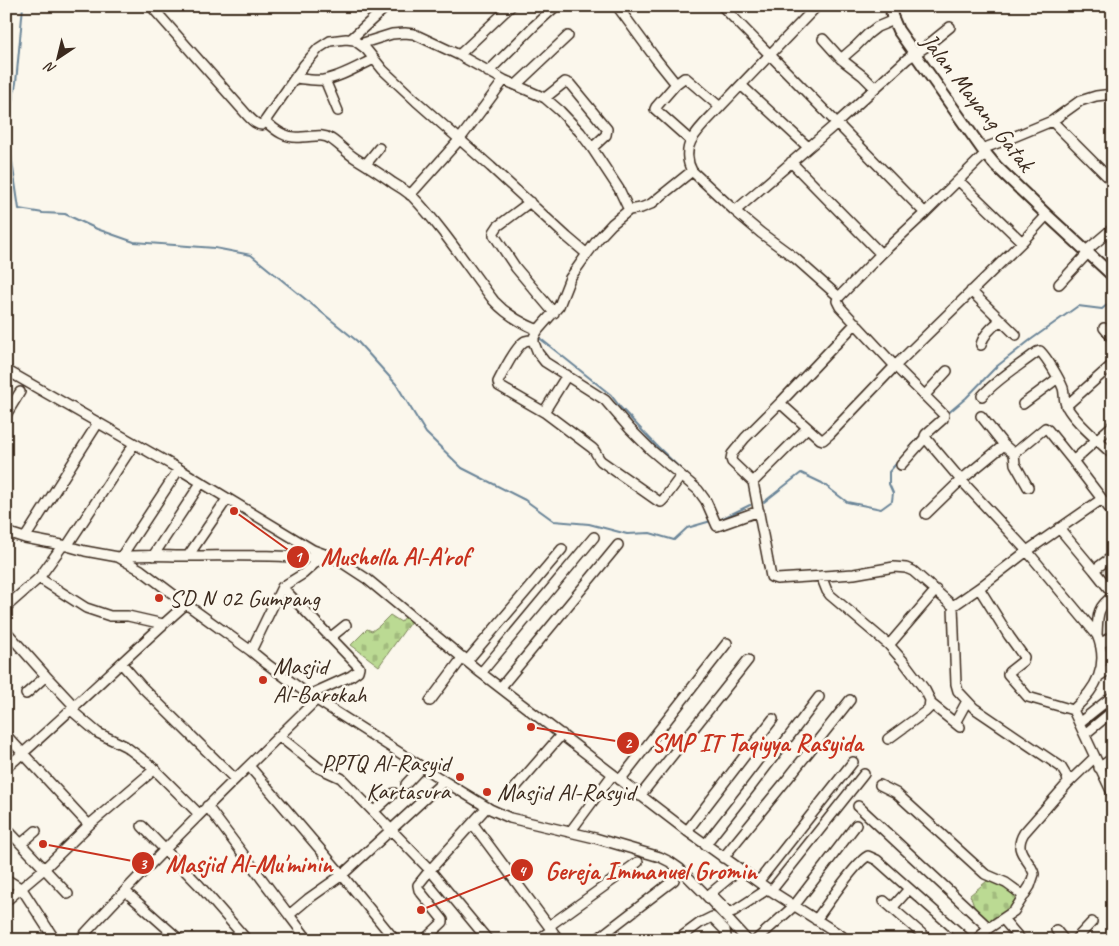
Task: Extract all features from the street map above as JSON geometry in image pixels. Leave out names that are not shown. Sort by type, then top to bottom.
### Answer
[{"type":"street","points":[[151,6],[257,124],[264,123],[280,134],[290,137],[324,136],[338,143],[353,157],[410,195],[454,247],[494,301],[535,335],[536,348],[541,358],[605,400],[644,443],[698,490],[717,526],[759,511]]},
{"type":"street","points":[[351,39],[387,6]]},
{"type":"street","points":[[459,55],[511,6]]},
{"type":"street","points":[[488,72],[556,6]]},
{"type":"street","points":[[617,6],[676,84]]},
{"type":"street","points":[[722,6],[925,213]]},
{"type":"street","points":[[817,6],[720,107],[691,142],[688,154],[692,170],[735,211],[795,258],[838,296]]},
{"type":"street","name":"Jalan Mayang Gatak","points":[[891,6],[898,30],[984,151],[999,169],[1113,276]]},
{"type":"street","points":[[840,59],[868,34],[894,20]]},
{"type":"street","points":[[735,211],[837,123],[907,59],[950,27]]},
{"type":"street","points":[[360,44],[392,34],[405,33],[421,37],[504,80],[545,98],[560,111],[592,148],[619,189],[629,210]]},
{"type":"street","points":[[516,85],[568,36]]},
{"type":"street","points":[[264,123],[295,78],[319,48],[330,41],[351,39],[360,44],[383,70],[416,101],[587,254]]},
{"type":"street","points":[[823,39],[840,59],[863,76],[875,88]]},
{"type":"street","points":[[295,78],[325,80],[374,59]]},
{"type":"street","points":[[691,142],[655,109],[656,107],[676,84],[686,78],[720,107]]},
{"type":"street","points":[[325,80],[338,111]]},
{"type":"street","points":[[410,195],[460,139],[504,80]]},
{"type":"street","points":[[545,98],[565,82],[570,84],[607,129],[606,135],[592,148]]},
{"type":"street","points":[[740,85],[808,148]]},
{"type":"street","points":[[901,466],[926,437],[926,434],[943,419],[944,415],[840,307],[837,301],[838,296],[958,181],[984,151],[1052,121],[1080,101],[1096,96],[1113,94]]},
{"type":"street","points":[[1052,121],[1113,182]]},
{"type":"street","points":[[366,164],[379,148]]},
{"type":"street","points":[[791,162],[881,254]]},
{"type":"street","points":[[681,476],[661,502],[658,502],[601,461],[596,456],[594,449],[544,412],[500,386],[498,382],[519,346],[535,335],[559,306],[570,278],[598,239],[629,210],[650,204],[692,170]]},
{"type":"street","points":[[958,181],[1022,242]]},
{"type":"street","points":[[530,202],[498,226],[494,235],[516,268],[554,312]]},
{"type":"street","points":[[780,403],[821,439],[826,438],[895,366],[1022,242],[1047,215]]},
{"type":"street","points":[[1059,284],[1087,252],[1113,228]]},
{"type":"street","points":[[971,291],[1016,335]]},
{"type":"street","points":[[981,345],[984,337],[1001,320]]},
{"type":"street","points":[[856,323],[745,438],[732,454],[732,462],[753,482],[771,577],[776,579],[854,574],[877,569],[909,568],[953,606],[956,684],[958,691],[974,708],[1061,767],[1071,781]]},
{"type":"street","points":[[1104,328],[1113,339]]},
{"type":"street","points":[[982,396],[992,386],[1039,351],[1058,378],[1062,386],[1066,406],[1072,415],[1113,455]]},
{"type":"street","points":[[1066,406],[1113,364]]},
{"type":"street","points":[[6,370],[178,469],[323,556]]},
{"type":"street","points":[[925,395],[948,371]]},
{"type":"street","points":[[544,412],[567,376]]},
{"type":"street","points":[[1024,404],[1058,378]]},
{"type":"street","points":[[6,415],[20,392]]},
{"type":"street","points":[[981,416],[1004,445],[1014,453],[1015,464],[1028,487]]},
{"type":"street","points":[[25,538],[98,423]]},
{"type":"street","points":[[1073,461],[1113,425]]},
{"type":"street","points":[[753,482],[807,428]]},
{"type":"street","points":[[1014,453],[1046,428],[1113,513]]},
{"type":"street","points":[[926,437],[961,480],[1027,551],[1099,639]]},
{"type":"street","points":[[6,606],[39,578],[65,545],[134,444]]},
{"type":"street","points":[[926,514],[961,480],[1004,445]]},
{"type":"street","points":[[119,557],[178,469]]},
{"type":"street","points":[[153,556],[201,483]]},
{"type":"street","points":[[188,556],[227,499]]},
{"type":"street","points":[[953,606],[1059,528],[1102,499]]},
{"type":"street","points":[[1059,528],[1113,595],[1105,602],[1098,613],[1099,639],[1103,660],[1099,676],[1084,699],[1073,710]]},
{"type":"street","points":[[6,532],[25,538],[119,557],[323,556],[335,558],[367,579],[482,673],[705,845],[794,906],[842,936],[845,940]]},
{"type":"street","points":[[482,673],[594,537]]},
{"type":"street","points":[[501,687],[618,545]]},
{"type":"street","points":[[430,701],[562,549]]},
{"type":"street","points":[[251,651],[282,587],[303,574],[323,556]]},
{"type":"street","points":[[1094,570],[1113,556]]},
{"type":"street","points":[[119,557],[141,570],[312,698],[422,767],[441,783],[485,810],[519,821],[570,832],[660,856],[670,862],[697,886],[747,940]]},
{"type":"street","points":[[821,576],[830,595],[889,645],[925,690],[930,700],[929,708],[925,712],[888,739]]},
{"type":"street","points":[[39,578],[86,608],[110,616],[128,616],[163,624]]},
{"type":"street","points":[[79,940],[199,814],[279,736],[312,698],[358,671],[359,666],[282,587]]},
{"type":"street","points":[[889,645],[936,590]]},
{"type":"street","points":[[974,592],[1024,657],[1023,661],[1008,674],[1028,697],[1073,710],[1099,768],[1111,788]]},
{"type":"street","points":[[6,768],[186,604]]},
{"type":"street","points":[[331,637],[346,625]]},
{"type":"street","points":[[6,632],[94,730],[125,746],[155,770],[199,814]]},
{"type":"street","points":[[1099,639],[1113,635]]},
{"type":"street","points":[[570,832],[727,643]]},
{"type":"street","points":[[640,796],[748,660]]},
{"type":"street","points":[[121,663],[142,688],[235,779]]},
{"type":"street","points":[[1099,676],[1113,667]]},
{"type":"street","points":[[26,694],[46,676]]},
{"type":"street","points":[[1079,723],[1113,696]]},
{"type":"street","points":[[705,845],[819,697]]},
{"type":"street","points":[[723,858],[796,770],[850,700]]},
{"type":"street","points":[[930,703],[957,725],[967,701]]},
{"type":"street","points":[[1085,734],[1113,711]]},
{"type":"street","points":[[687,831],[773,719]]},
{"type":"street","points":[[6,734],[89,825]]},
{"type":"street","points":[[515,788],[562,734]]},
{"type":"street","points":[[279,736],[319,768],[342,778],[430,870],[488,940]]},
{"type":"street","points":[[976,940],[989,928],[1014,911],[1024,896],[1034,874],[1020,849],[1022,837],[1033,822],[1095,757]]},
{"type":"street","points":[[1099,768],[1113,758]]},
{"type":"street","points":[[758,882],[854,762]]},
{"type":"street","points":[[249,766],[342,875],[394,940]]},
{"type":"street","points":[[406,784],[422,767]]},
{"type":"street","points":[[6,901],[44,869],[89,825],[155,770]]},
{"type":"street","points":[[740,870],[711,892],[728,911],[732,912],[770,890],[864,774]]},
{"type":"street","points":[[289,915],[342,875],[441,783]]},
{"type":"street","points":[[880,785],[896,792],[984,874],[1006,883],[1024,896]]},
{"type":"street","points":[[374,811],[394,793]]},
{"type":"street","points":[[207,806],[308,940]]},
{"type":"street","points":[[858,806],[989,928]]},
{"type":"street","points":[[424,940],[444,922],[418,885],[485,810]]},
{"type":"street","points":[[473,824],[560,940]]},
{"type":"street","points":[[756,940],[794,906],[856,825]]},
{"type":"street","points":[[142,826],[199,885],[247,940]]},
{"type":"street","points":[[6,828],[68,894]]},
{"type":"street","points":[[21,844],[36,831]]},
{"type":"street","points":[[816,920],[858,864],[864,857],[868,856],[876,860],[967,940]]},
{"type":"street","points":[[537,940],[550,928],[638,862]]},
{"type":"street","points":[[6,879],[22,888],[55,940]]},
{"type":"street","points":[[596,940],[674,880]]},
{"type":"street","points":[[892,908],[909,889]]},
{"type":"street","points":[[125,891],[180,940]]},
{"type":"street","points":[[884,901],[929,940]]},
{"type":"street","points":[[677,940],[700,923],[712,917],[725,930],[726,936],[724,940]]},
{"type":"street","points":[[1003,919],[1022,940]]},
{"type":"street","points":[[1075,940],[1092,922]]},
{"type":"street","points":[[1056,930],[1064,940]]},
{"type":"green space","points":[[390,615],[401,622],[405,617],[411,621],[379,666],[351,645],[367,629],[372,631]]},
{"type":"green space","points":[[987,881],[1005,887],[1018,899],[1006,914],[988,923],[976,912],[970,895]]},
{"type":"waterway","points":[[23,6],[16,83],[10,113],[10,148],[19,209],[65,214],[97,229],[134,242],[215,248],[251,255],[357,341],[396,384],[426,433],[462,468],[525,500],[554,521],[589,524],[627,534],[650,533],[674,540],[687,528],[711,521]]},
{"type":"waterway","points":[[946,415],[966,398],[996,367],[1078,306],[1102,309],[1113,300]]},
{"type":"waterway","points":[[537,336],[611,395],[656,445],[689,477]]},
{"type":"waterway","points":[[764,502],[801,473],[822,483],[847,502],[881,509],[892,501],[893,493],[889,484],[889,472],[921,435]]},
{"type":"waterway","points":[[719,520],[750,505]]},
{"type":"place","name":"Musholla Al-A'rof","points":[[234,511]]},
{"type":"place","name":"SD N 02 Gumpang","points":[[159,598]]},
{"type":"place","name":"Masjid Al-Barokah","points":[[263,680]]},
{"type":"place","name":"SMP IT Taqiyya Rasyida","points":[[531,727]]},
{"type":"place","name":"PPTQ Al-Rasyid Kartasura","points":[[460,777]]},
{"type":"place","name":"Masjid Al-Rasyid","points":[[487,792]]},
{"type":"place","name":"Masjid Al-Mu'minin","points":[[43,844]]},
{"type":"place","name":"Gereja Immanuel Gromin","points":[[421,910]]}]
